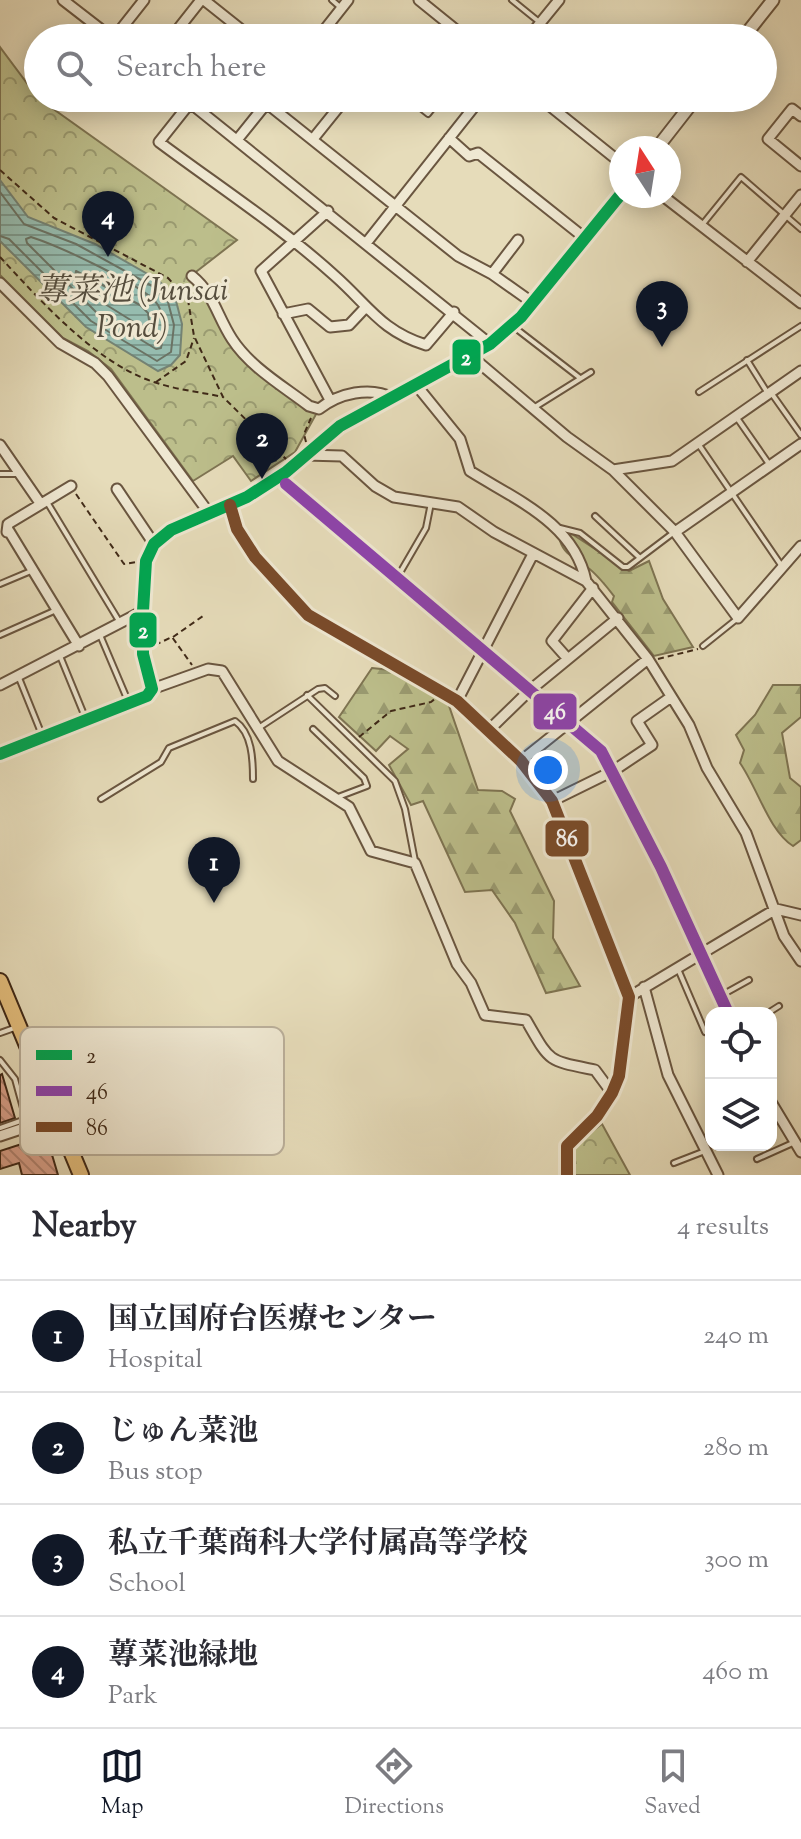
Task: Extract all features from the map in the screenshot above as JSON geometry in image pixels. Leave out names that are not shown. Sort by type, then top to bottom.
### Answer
[{"type":"main road","points":[[0,981],[19,1026]]},
{"type":"main road","points":[[73,1155],[81,1175]]},
{"type":"street","points":[[124,24],[144,0]]},
{"type":"street","points":[[182,24],[202,0],[234,24]]},
{"type":"street","points":[[419,0],[449,24]]},
{"type":"street","points":[[540,23],[559,0]]},
{"type":"street","points":[[754,24],[773,0]]},
{"type":"street","points":[[65,1],[95,24]]},
{"type":"street","points":[[329,24],[345,4]]},
{"type":"street","points":[[801,116],[792,109],[768,139],[801,166]]},
{"type":"street","points":[[180,112],[159,142],[337,277],[365,308],[402,337],[426,345],[454,312]]},
{"type":"street","points":[[203,112],[490,344]]},
{"type":"street","points":[[237,140],[257,112]]},
{"type":"street","points":[[280,112],[458,256],[492,274],[533,303]]},
{"type":"street","points":[[313,139],[335,112]]},
{"type":"street","points":[[367,242],[470,112]]},
{"type":"street","points":[[557,112],[609,153]]},
{"type":"street","points":[[666,136],[685,112]]},
{"type":"street","points":[[449,138],[469,156],[478,153],[586,239]]},
{"type":"street","points":[[747,262],[801,195]]},
{"type":"street","points":[[152,689],[143,649],[143,611],[146,561],[154,544],[171,530],[230,505],[293,465],[340,426],[490,344],[533,303],[610,208]]},
{"type":"street","points":[[678,208],[801,303]]},
{"type":"street","points":[[328,211],[261,271],[330,400]]},
{"type":"street","points":[[492,274],[518,240]]},
{"type":"street","points":[[192,276],[217,304],[231,339],[248,358],[309,406],[319,409],[330,400],[382,392],[393,398]]},
{"type":"street","points":[[0,283],[60,343],[95,363],[108,376],[209,513]]},
{"type":"street","points":[[283,314],[308,309],[330,327],[349,325],[365,308]]},
{"type":"street","points":[[471,356],[613,470],[675,532],[738,618],[781,565],[801,546]]},
{"type":"street","points":[[613,470],[672,461],[801,371]]},
{"type":"street","points":[[417,386],[460,439],[470,471],[560,528],[582,561],[589,584],[552,641],[568,659]]},
{"type":"street","points":[[675,532],[801,444]]},
{"type":"street","points":[[0,445],[43,502]]},
{"type":"street","points":[[307,453],[342,456],[375,486],[394,497],[458,507],[533,554],[589,584],[618,618],[671,697],[746,833],[784,936],[801,961]]},
{"type":"street","points":[[286,484],[601,751],[725,1007]]},
{"type":"street","points":[[71,486],[8,524],[5,533],[79,646]]},
{"type":"street","points":[[117,489],[154,544]]},
{"type":"street","points":[[230,505],[237,529],[255,557],[308,615],[457,701],[521,761],[552,801],[629,997],[619,1076],[597,1116],[567,1146],[567,1175]]},
{"type":"street","points":[[0,519],[17,518]]},
{"type":"street","points":[[457,701],[533,554]]},
{"type":"street","points":[[0,685],[19,678],[143,611]]},
{"type":"street","points":[[489,730],[529,691],[618,618]]},
{"type":"street","points":[[521,761],[649,661]]},
{"type":"street","points":[[0,754],[147,696],[152,689],[198,673],[222,671],[278,761],[355,813],[361,836],[371,851],[415,863],[457,964],[471,983],[485,1015],[526,1020],[548,1058],[558,1064],[595,1070],[612,1093]]},
{"type":"street","points":[[552,801],[613,771],[652,745],[637,721],[671,697]]},
{"type":"street","points":[[629,997],[776,909],[801,915]]},
{"type":"street","points":[[644,987],[668,1075],[718,1175]]},
{"type":"street","points":[[777,1112],[798,1145]]},
{"type":"street","points":[[0,1136],[20,1129]]},
{"type":"lane","points":[[332,0],[345,4]]},
{"type":"lane","points":[[512,0],[540,23]]},
{"type":"lane","points":[[701,226],[741,177],[801,229]]},
{"type":"lane","points":[[512,326],[580,378]]},
{"type":"lane","points":[[699,392],[801,326]]},
{"type":"lane","points":[[747,360],[801,435]]},
{"type":"lane","points":[[533,408],[591,372]]},
{"type":"lane","points":[[736,417],[770,466]]},
{"type":"lane","points":[[697,443],[781,565]]},
{"type":"lane","points":[[0,474],[20,474]]},
{"type":"lane","points":[[397,578],[426,528],[431,501]]},
{"type":"lane","points":[[43,502],[120,623]]},
{"type":"lane","points":[[595,516],[640,558]]},
{"type":"lane","points":[[560,528],[580,533],[623,567],[675,532]]},
{"type":"lane","points":[[0,584],[32,570]]},
{"type":"lane","points":[[0,635],[57,610]]},
{"type":"lane","points":[[703,646],[738,618]]},
{"type":"lane","points":[[100,635],[129,703]]},
{"type":"lane","points":[[60,656],[87,720]]},
{"type":"lane","points":[[19,678],[43,737]]},
{"type":"lane","points":[[258,728],[307,695],[325,688],[335,696]]},
{"type":"lane","points":[[307,695],[395,781],[405,809],[415,863]]},
{"type":"lane","points":[[101,799],[161,762],[169,748],[235,721],[243,727],[253,755],[253,779]]},
{"type":"lane","points":[[313,729],[364,778],[367,786],[336,798]]},
{"type":"lane","points":[[678,967],[705,1032]]},
{"type":"lane","points":[[720,997],[749,980]]},
{"type":"lane","points":[[0,1033],[19,1026]]},
{"type":"lane","points":[[0,1060],[15,1079],[20,1097]]},
{"type":"lane","points":[[0,1128],[20,1121]]},
{"type":"lane","points":[[757,1159],[798,1145]]},
{"type":"lane","points":[[674,1163],[705,1151]]},
{"type":"path","points":[[0,170],[54,218],[168,278],[188,300],[194,336],[223,397],[293,465]]},
{"type":"path","points":[[0,257],[76,335],[155,383],[223,397]]},
{"type":"path","points":[[155,383],[186,361],[194,336]]},
{"type":"path","points":[[307,453],[304,434],[319,409]]},
{"type":"path","points":[[71,486],[124,564],[146,561]]},
{"type":"path","points":[[143,649],[172,637],[203,616]]},
{"type":"path","points":[[172,637],[198,673]]},
{"type":"path","points":[[649,661],[703,646]]},
{"type":"path","points":[[355,740],[391,711],[431,702],[442,693]]},
{"type":"green space","points":[[0,47],[24,79],[24,112],[58,112],[237,240],[192,275],[232,339],[308,406],[319,409],[295,452],[251,481],[233,456],[193,481],[111,369],[88,351],[63,338],[0,275]]},
{"type":"green space","points":[[572,534],[629,571],[649,561],[663,599],[693,647],[654,656],[612,602],[614,596],[605,584],[565,550],[560,541]]},
{"type":"green space","points":[[372,668],[390,670],[448,703],[478,790],[502,791],[515,799],[510,811],[554,901],[553,938],[580,986],[546,993],[515,923],[492,890],[465,892],[423,801],[411,805],[389,765],[408,749],[390,736],[376,751],[339,717]]},
{"type":"green space","points":[[773,685],[801,685],[801,717],[782,733],[790,778],[801,787],[801,840],[793,846],[770,820],[740,763],[744,750],[736,735],[755,715]]},
{"type":"green space","points":[[602,1124],[630,1175],[575,1175],[575,1144]]},
{"type":"water","name":"蓴菜池 (Junsai Pond)","points":[[0,180],[28,217],[95,244],[158,280],[175,297],[182,324],[180,355],[171,365],[158,371],[86,327],[0,241]]},
{"type":"building","points":[[0,1075],[15,1118],[0,1123]]},
{"type":"building","points":[[20,1145],[20,1155],[52,1155],[58,1175],[22,1175],[19,1163],[0,1169],[0,1151]]},
{"type":"transit line","name":"2","points":[[0,754],[147,696],[152,689],[143,654],[143,611],[146,561],[154,544],[171,530],[247,497],[286,472],[340,426],[490,344],[521,317],[610,208]]},
{"type":"transit line","name":"46","points":[[286,484],[601,751],[661,867],[725,1007]]},
{"type":"transit line","name":"86","points":[[230,505],[237,529],[255,557],[308,615],[457,701],[521,761],[552,801],[629,997],[619,1076],[597,1116],[567,1146],[567,1175]]},
{"type":"place","name":"蓴菜池緑地","points":[[108,257]]},
{"type":"place","name":"私立千葉商科大学付属高等学校","points":[[662,347]]},
{"type":"place","name":"じゅん菜池","points":[[262,479]]},
{"type":"place","name":"国立国府台医療センター","points":[[214,903]]}]
